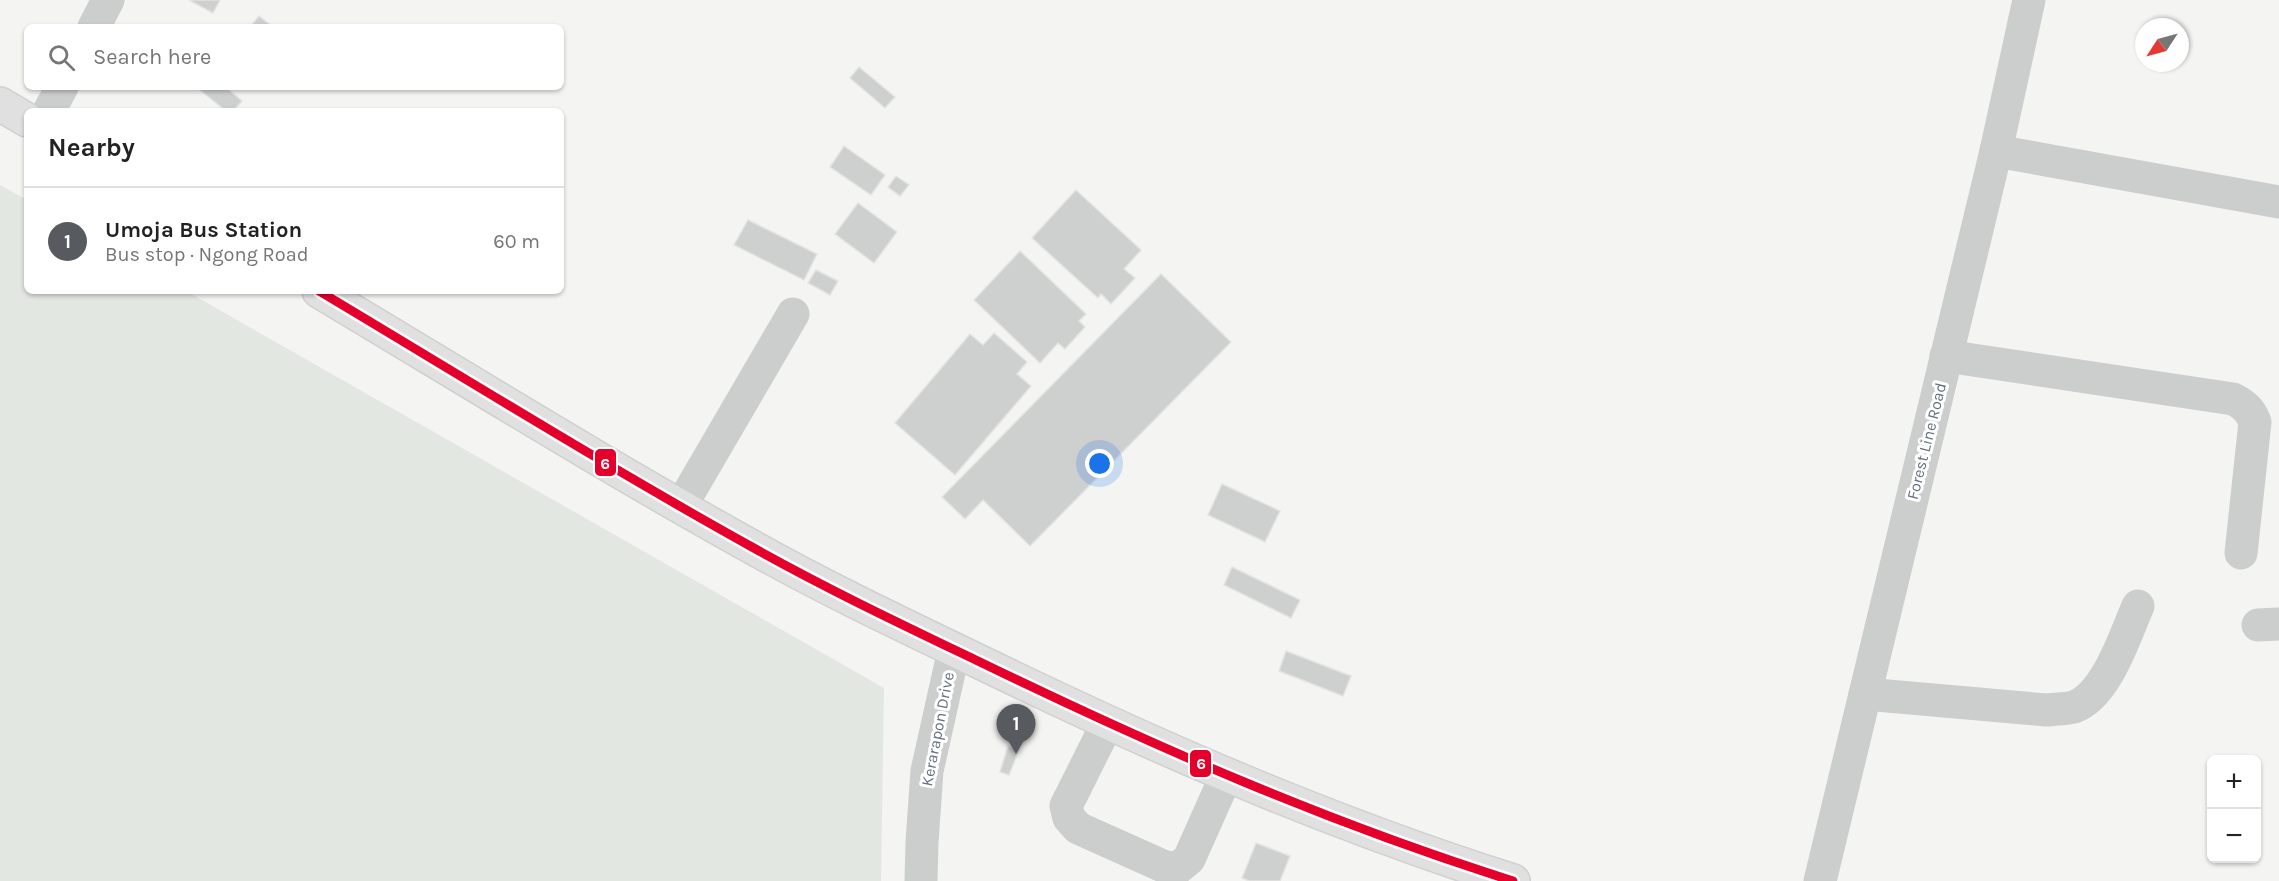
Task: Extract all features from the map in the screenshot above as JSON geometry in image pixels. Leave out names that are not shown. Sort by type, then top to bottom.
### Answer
[{"type":"main road","points":[[0,104],[24,118]]},
{"type":"main road","points":[[324,294],[753,548],[856,602],[1107,724],[1226,776],[1383,838],[1513,881]]},
{"type":"street","points":[[96,24],[108,0]]},
{"type":"street","name":"Forest Line Road","points":[[1820,881],[1996,151],[2029,0]]},
{"type":"street","points":[[51,108],[60,90]]},
{"type":"street","points":[[1996,151],[2279,202]]},
{"type":"street","points":[[681,506],[793,314]]},
{"type":"street","points":[[1946,356],[2233,399],[2243,404],[2250,409],[2255,422],[2241,553]]},
{"type":"street","points":[[1865,693],[2046,710],[2074,706],[2094,694],[2110,668],[2138,606]]},
{"type":"street","name":"Kerarapon Drive","points":[[921,881],[921,842],[927,771],[954,650]]},
{"type":"street","points":[[1107,724],[1066,806],[1069,818],[1078,828],[1165,867],[1179,868],[1189,859],[1226,776]]},
{"type":"shaded area","points":[[0,185],[24,198],[24,294],[191,294],[884,688],[881,881],[0,881]]},
{"type":"building","points":[[189,0],[220,0],[213,13]]},
{"type":"building","points":[[259,16],[269,24],[252,24]]},
{"type":"building","points":[[859,67],[895,97],[885,108],[850,78]]},
{"type":"building","points":[[200,90],[229,90],[242,101],[236,108],[222,108]]},
{"type":"building","points":[[844,146],[885,175],[871,195],[830,167]]},
{"type":"building","points":[[896,176],[909,185],[900,196],[888,187]]},
{"type":"building","points":[[1076,190],[1141,250],[1124,269],[1135,278],[1111,304],[1101,294],[1098,298],[1032,238]]},
{"type":"building","points":[[858,203],[897,232],[874,263],[835,234]]},
{"type":"building","points":[[748,220],[817,254],[804,280],[734,245]]},
{"type":"building","points":[[1020,251],[1086,314],[1079,321],[1085,327],[1065,349],[1058,343],[1040,363],[974,300]]},
{"type":"building","points":[[816,270],[838,281],[830,295],[808,283]]},
{"type":"building","points":[[1161,274],[1231,342],[1030,546],[983,500],[965,519],[942,497]]},
{"type":"building","points":[[994,333],[1027,362],[1017,374],[1031,386],[955,475],[895,423],[970,334],[983,345]]},
{"type":"building","points":[[1222,484],[1280,511],[1265,542],[1208,515]]},
{"type":"building","points":[[1232,567],[1300,600],[1291,618],[1224,585]]},
{"type":"building","points":[[1286,651],[1351,676],[1343,696],[1279,671]]},
{"type":"building","points":[[1008,746],[1019,750],[1009,775],[1000,772]]},
{"type":"building","points":[[1256,843],[1290,856],[1280,881],[1249,881],[1242,878]]},
{"type":"transit line","name":"6","points":[[324,294],[643,485],[780,562],[865,606],[1111,724],[1242,781],[1376,834],[1513,881]]},
{"type":"place","name":"Umoja Bus Station","points":[[1016,754]]}]
